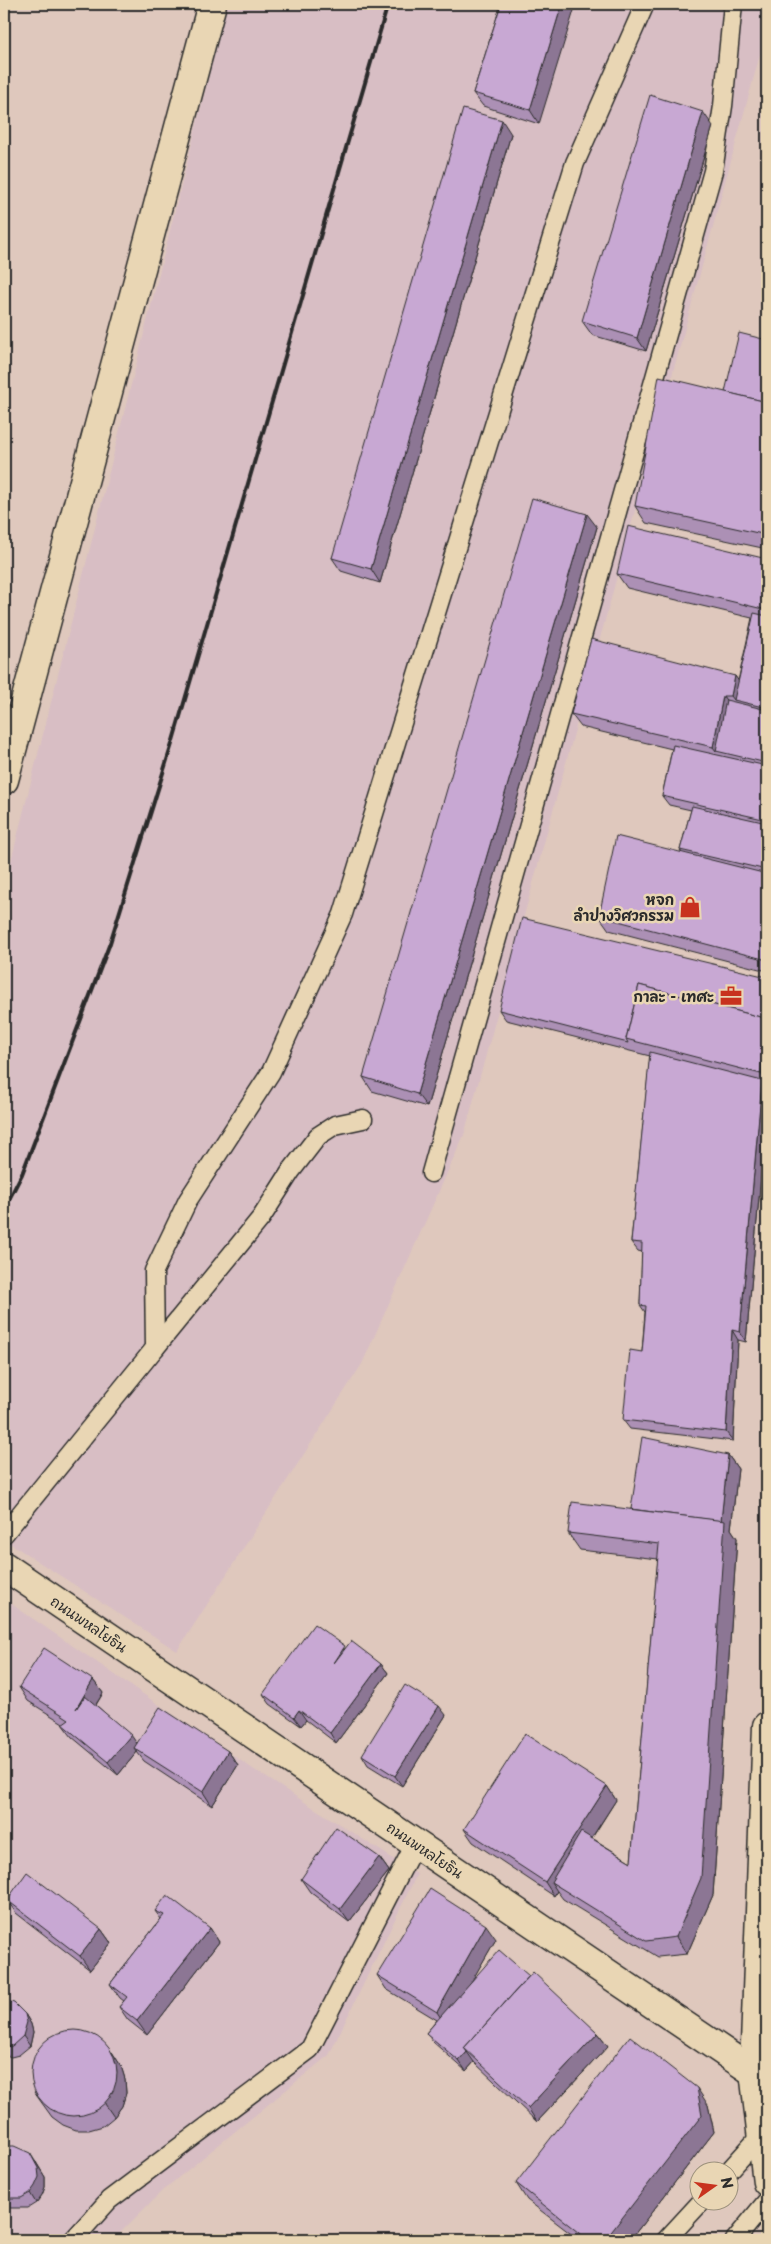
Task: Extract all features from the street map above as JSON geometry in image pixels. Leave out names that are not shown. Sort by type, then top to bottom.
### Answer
[{"type":"street","points":[[4,780],[212,4]]},
{"type":"street","name":"ถนนพหลโยธิน","points":[[4,1566],[761,2076]]},
{"type":"street","points":[[767,1726],[761,2076],[762,2134],[767,2182]]},
{"type":"lane","points":[[155,1348],[154,1271],[188,1200],[270,1072],[343,914],[575,163],[646,4]]},
{"type":"lane","points":[[431,1174],[713,171],[723,106],[733,4]]},
{"type":"lane","points":[[4,1534],[261,1218],[291,1171],[318,1136],[335,1125],[363,1118]]},
{"type":"lane","points":[[73,2240],[109,2200],[310,2048],[415,1844]]},
{"type":"lane","points":[[737,2162],[762,2134]]},
{"type":"lane","points":[[735,2240],[767,2201]]},
{"type":"lane","points":[[666,2240],[692,2212]]},
{"type":"shaded area","points":[[227,4],[767,4],[767,29],[464,1135],[362,1364],[177,1651],[11,1544],[4,1550],[4,889]]},
{"type":"shaded area","points":[[4,1599],[253,1769],[417,1874],[329,2055],[162,2191],[113,2240],[4,2240]]},
{"type":"building","points":[[501,4],[562,4],[530,110],[473,93]]},
{"type":"building","points":[[650,95],[703,112],[637,338],[582,321]]},
{"type":"building","points":[[463,109],[502,120],[371,569],[332,558]]},
{"type":"building","points":[[739,333],[767,340],[767,402],[725,392]]},
{"type":"building","points":[[659,376],[767,402],[767,535],[635,506]]},
{"type":"building","points":[[532,498],[587,514],[417,1094],[363,1077]]},
{"type":"building","points":[[628,526],[767,559],[767,610],[617,574]]},
{"type":"building","points":[[754,613],[767,616],[767,708],[734,700]]},
{"type":"building","points":[[591,639],[735,676],[731,696],[723,696],[713,747],[571,714]]},
{"type":"building","points":[[726,700],[767,710],[767,763],[716,751]]},
{"type":"building","points":[[673,745],[767,766],[767,820],[662,796]]},
{"type":"building","points":[[692,806],[767,823],[767,870],[680,850]]},
{"type":"building","name":"หจก ลำปางวิศวกรรม","points":[[616,836],[767,874],[767,960],[599,916]]},
{"type":"building","points":[[522,918],[767,977],[767,1022],[764,1018],[639,985],[626,1039],[628,1043],[499,1010]]},
{"type":"building","points":[[639,985],[764,1018],[761,1074],[626,1039]]},
{"type":"building","points":[[650,1052],[762,1081],[740,1332],[732,1330],[726,1432],[623,1420],[630,1350],[642,1352],[646,1306],[640,1305],[642,1243],[631,1242]]},
{"type":"building","points":[[642,1437],[728,1455],[721,1521],[631,1509]]},
{"type":"building","points":[[572,1502],[725,1521],[701,1878],[676,1937],[646,1941],[551,1882],[581,1832],[631,1862],[659,1544],[568,1533]]},
{"type":"building","points":[[314,1624],[345,1646],[334,1663],[351,1641],[381,1664],[330,1733],[299,1710],[294,1717],[263,1694]]},
{"type":"building","points":[[44,1648],[93,1680],[76,1709],[85,1696],[131,1735],[108,1762],[62,1724],[69,1719],[19,1687]]},
{"type":"building","points":[[405,1685],[439,1706],[395,1776],[362,1755]]},
{"type":"building","points":[[160,1707],[228,1751],[203,1792],[134,1748]]},
{"type":"building","points":[[525,1734],[607,1786],[545,1882],[464,1829]]},
{"type":"building","points":[[336,1827],[379,1857],[340,1909],[301,1879]]},
{"type":"building","points":[[27,1872],[101,1929],[80,1956],[7,1900]]},
{"type":"building","points":[[430,1889],[486,1925],[437,2012],[377,1975]]},
{"type":"building","points":[[167,1895],[210,1928],[137,2021],[119,2007],[127,1997],[110,1984],[164,1915],[155,1911]]},
{"type":"building","points":[[499,1950],[529,1976],[464,2048],[467,2052],[459,2061],[426,2033]]},
{"type":"building","points":[[533,1972],[598,2033],[528,2108],[464,2048]]},
{"type":"building","points":[[4,2001],[14,2003],[25,2014],[27,2022],[23,2036],[12,2046],[4,2047]]},
{"type":"building","points":[[74,2030],[90,2033],[98,2037],[110,2049],[114,2057],[117,2073],[114,2089],[110,2097],[98,2109],[90,2113],[74,2116],[58,2113],[50,2109],[38,2097],[34,2089],[31,2073],[34,2057],[38,2049],[50,2037],[58,2033]]},
{"type":"building","points":[[630,2036],[697,2088],[702,2115],[605,2240],[588,2240],[516,2183]]},
{"type":"building","points":[[5,2146],[14,2146],[30,2153],[38,2168],[39,2177],[35,2186],[30,2193],[21,2198],[4,2198]]},
{"type":"railway","points":[[4,1209],[22,1174],[110,943],[172,744],[388,4]]},
{"type":"place","name":"หจก ลำปางวิศวกรรม","points":[[690,907]]},
{"type":"place","name":"กาละ - เทศะ","points":[[731,996]]}]
